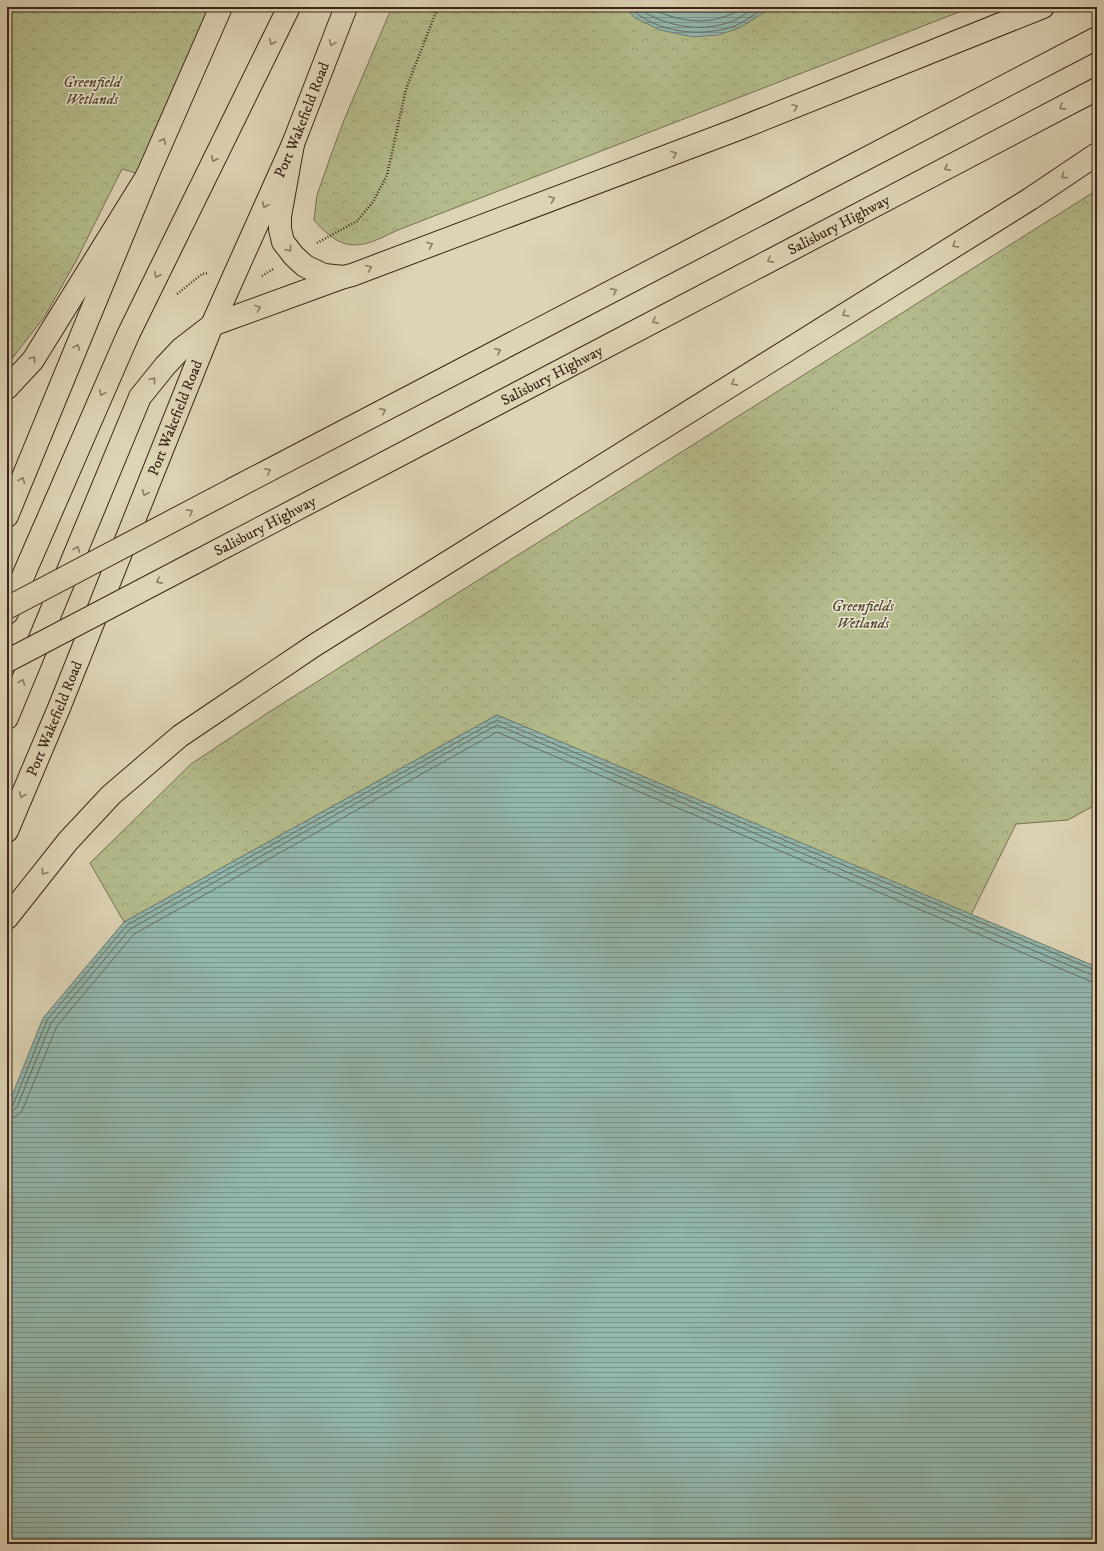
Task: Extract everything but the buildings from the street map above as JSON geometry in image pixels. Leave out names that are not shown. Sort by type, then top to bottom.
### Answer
[{"type":"highway","points":[[7,516],[147,176],[221,7]]},
{"type":"highway","points":[[7,613],[128,335],[289,7]]},
{"type":"highway","name":"Port Wakefield Road","points":[[7,831],[62,700],[212,325],[293,144],[346,7]]},
{"type":"highway","points":[[7,718],[140,397],[164,366],[181,349],[212,325],[352,275],[741,128],[1043,7]]},
{"type":"highway","points":[[7,608],[1097,38]]},
{"type":"highway","name":"Salisbury Highway","points":[[7,661],[1097,89]]},
{"type":"highway","points":[[293,144],[280,216],[280,229],[283,242],[294,256],[305,266],[324,275],[344,277]]},
{"type":"highway","points":[[7,918],[68,841],[111,795],[180,736],[315,645],[1030,199],[1097,154]]},
{"type":"highway","points":[[7,388],[32,360],[147,176]]},
{"type":"path","points":[[319,242],[357,221],[373,202],[387,175],[406,89],[438,7]]},
{"type":"green space","name":"Greenfield Wetlands","points":[[7,7],[221,7],[147,176],[122,169],[76,261],[45,316],[7,365]]},
{"type":"green space","points":[[392,7],[972,7],[398,230],[374,241],[357,245],[349,244],[332,237],[314,220],[317,195],[344,120]]},
{"type":"green space","name":"Greenfields Wetlands","points":[[1097,190],[1097,804],[1068,820],[1016,824],[971,915],[497,715],[124,922],[90,863],[191,764],[269,712]]},
{"type":"water","points":[[625,7],[773,7],[739,28],[718,35],[693,37],[660,30],[635,18]]},
{"type":"water","points":[[497,715],[1097,967],[1097,1544],[7,1544],[7,1108],[43,1018],[124,922]]}]
